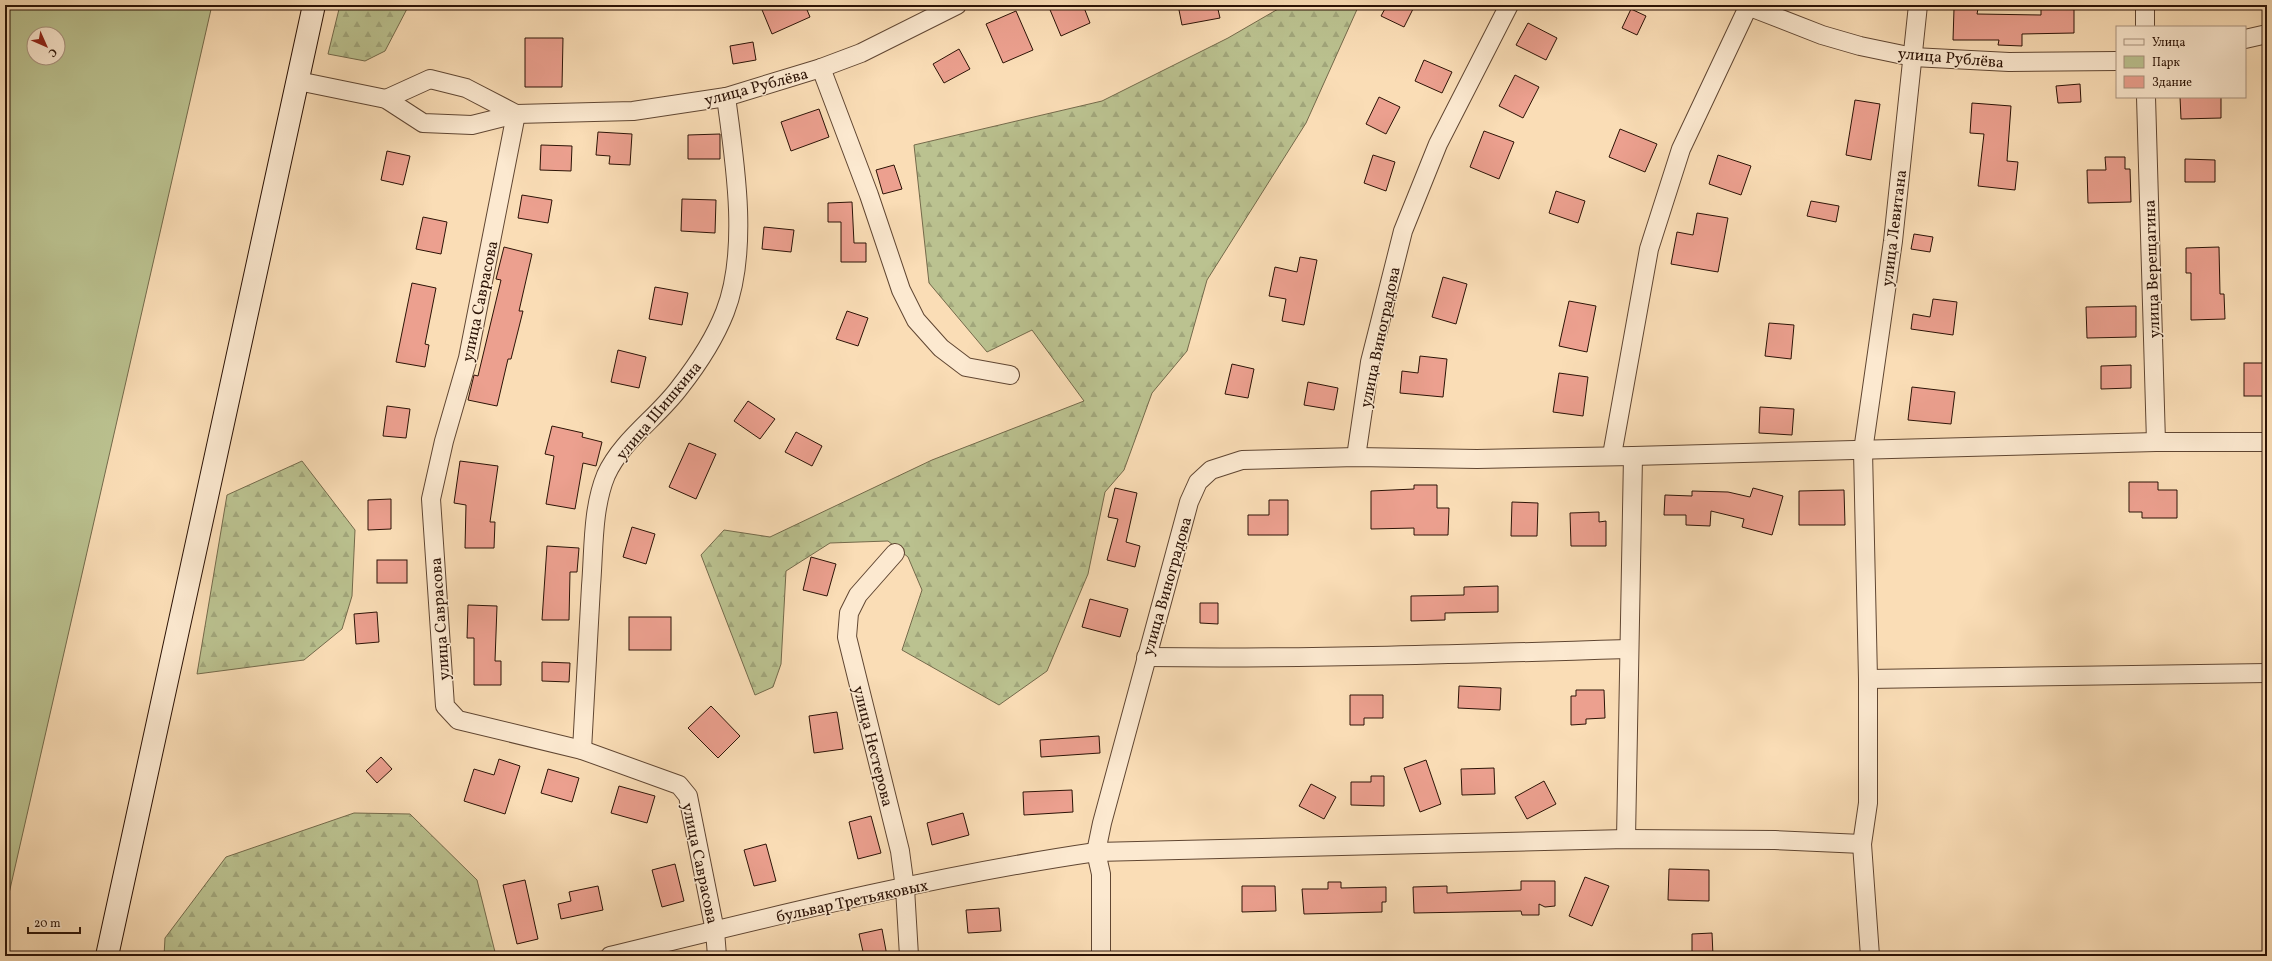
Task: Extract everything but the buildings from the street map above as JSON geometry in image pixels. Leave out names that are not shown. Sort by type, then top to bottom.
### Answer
[{"type":"street","points":[[107,956],[314,5]]},
{"type":"street","name":"улица Рублёва","points":[[386,99],[423,123],[472,125],[516,114],[633,110],[726,97],[821,68],[860,53],[957,5]]},
{"type":"street","name":"улица Виноградова","points":[[1096,852],[1146,657],[1189,502],[1198,482],[1211,470],[1242,460],[1356,457],[1370,362],[1403,231],[1438,144],[1509,5]]},
{"type":"street","name":"улица Левитана","points":[[1870,956],[1862,844],[1868,803],[1868,679],[1863,451],[1893,241],[1918,5]]},
{"type":"street","points":[[2145,5],[2145,26]]},
{"type":"street","points":[[1612,455],[1649,249],[1681,149],[1746,6]]},
{"type":"street","name":"улица Рублёва","points":[[1746,6],[1822,35],[1860,46],[1913,57],[2009,62],[2116,61]]},
{"type":"street","points":[[2246,39],[2267,34]]},
{"type":"street","points":[[821,68],[869,195],[901,290],[916,320],[941,348],[966,367],[1010,375]]},
{"type":"street","points":[[298,81],[386,99],[430,79],[466,88],[516,114]]},
{"type":"street","name":"улица Шишкина","points":[[582,750],[596,514],[606,476],[620,452],[679,389],[707,350],[725,311],[734,274],[738,234],[735,161],[726,97]]},
{"type":"street","name":"улица Верещагина","points":[[2146,98],[2156,442]]},
{"type":"street","name":"улица Саврасова","points":[[516,114],[468,358],[444,440],[431,500],[444,706],[458,720],[582,750],[679,785],[688,796],[715,930],[717,956]]},
{"type":"street","points":[[1356,457],[1477,458],[1612,455],[1633,456],[2156,442],[2267,442]]},
{"type":"street","points":[[1626,839],[1633,456]]},
{"type":"street","name":"улица Нестерова","points":[[896,553],[858,595],[849,613],[847,637],[900,851],[905,888],[909,956]]},
{"type":"street","points":[[1146,657],[1278,658],[1449,655],[1629,649]]},
{"type":"street","points":[[1868,679],[2267,673]]},
{"type":"street","name":"бульвар Третьяковых","points":[[610,956],[715,930],[905,888],[1038,860],[1096,852],[1626,839],[1775,840],[1862,844]]},
{"type":"street","points":[[1096,852],[1100,874],[1102,956]]},
{"type":"green space","points":[[5,5],[212,5],[5,911]]},
{"type":"green space","points":[[340,5],[409,5],[385,51],[365,61],[328,54]]},
{"type":"green space","points":[[1285,5],[1359,5],[1306,123],[1207,280],[1187,351],[1152,393],[1124,470],[1105,492],[1088,574],[1047,671],[999,705],[902,650],[922,590],[908,557],[888,541],[830,543],[786,571],[781,664],[773,687],[755,695],[701,555],[724,530],[770,537],[932,460],[1084,401],[1032,330],[987,352],[929,283],[914,145],[1102,101],[1228,38]]},
{"type":"green space","points":[[302,461],[355,530],[352,596],[342,629],[304,660],[197,674],[227,495]]},
{"type":"green space","points":[[354,813],[410,814],[477,880],[496,956],[164,956],[165,938],[226,857]]}]
